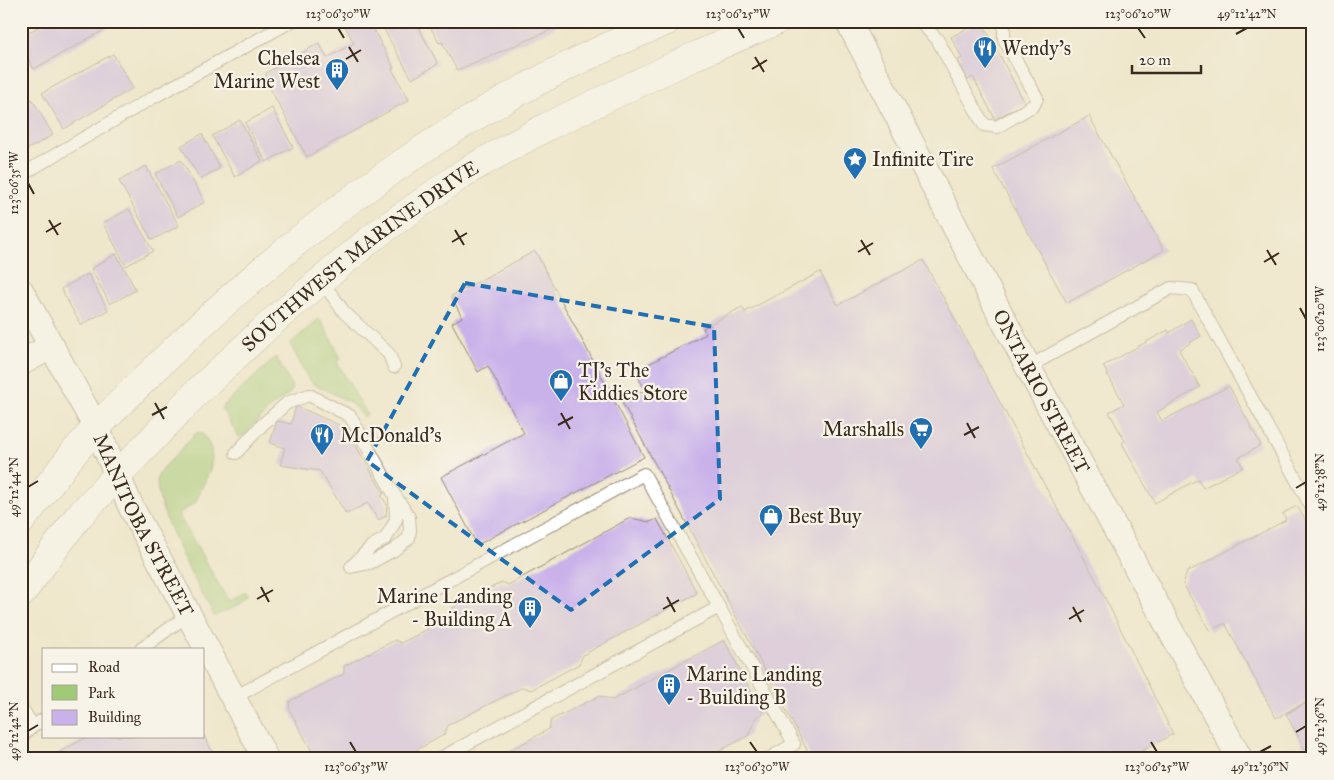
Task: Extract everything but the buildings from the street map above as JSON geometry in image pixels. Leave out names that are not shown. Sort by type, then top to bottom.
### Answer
[{"type":"main road","points":[[21,521],[73,455],[121,402],[243,287],[306,234],[375,181],[454,129],[594,53],[667,21]]},
{"type":"main road","name":"SOUTHWEST MARINE DRIVE","points":[[21,594],[78,517],[196,393],[272,322],[373,237],[465,172],[548,126],[589,105],[776,21]]},
{"type":"street","name":"ONTARIO STREET","points":[[848,21],[1028,367],[1240,759]]},
{"type":"street","name":"MANITOBA STREET","points":[[21,291],[97,429],[131,507],[266,759]]},
{"type":"street","points":[[21,363],[52,346]]},
{"type":"lane","points":[[21,175],[152,98],[292,21]]},
{"type":"lane","points":[[921,21],[937,39],[984,125],[997,127],[1034,105],[1037,98],[1004,39],[1004,21]]},
{"type":"lane","points":[[321,280],[344,312],[389,354],[394,366]]},
{"type":"lane","points":[[1028,367],[1171,288],[1192,290],[1313,510]]},
{"type":"lane","points":[[236,453],[262,425],[287,403],[309,395],[350,416],[409,517],[410,530],[409,538],[394,550],[370,563],[352,567],[372,546],[386,538],[396,520],[395,496]]},
{"type":"lane","points":[[233,698],[644,474],[794,744],[768,759]]},
{"type":"lane","points":[[439,759],[719,607]]},
{"type":"lane","points":[[142,648],[188,615]]},
{"type":"lane","points":[[21,706],[39,723],[21,737]]},
{"type":"highlighted area","points":[[465,283],[714,327],[720,499],[571,610],[367,461]]},
{"type":"green space","points":[[318,319],[321,321],[341,358],[337,362],[367,414],[363,417],[350,402],[313,384],[290,344]]},
{"type":"green space","points":[[276,357],[292,390],[273,405],[244,435],[239,437],[221,408]]},
{"type":"green space","points":[[197,432],[203,434],[211,448],[210,470],[195,503],[178,514],[229,602],[246,592],[248,597],[240,605],[214,616],[176,543],[160,500],[157,483],[160,472]]},
{"type":"place","name":"Wendy's","points":[[985,69]]},
{"type":"place","name":"Chelsea Marine West","points":[[337,91]]},
{"type":"place","name":"Infinite Tire","points":[[855,180]]},
{"type":"place","name":"TJ's The Kiddies Store","points":[[561,402]]},
{"type":"place","name":"Marshalls","points":[[921,450]]},
{"type":"place","name":"McDonald's","points":[[322,456]]},
{"type":"place","name":"Best Buy","points":[[771,537]]},
{"type":"place","name":"Marine Landing - Building A","points":[[530,629]]},
{"type":"place","name":"Marine Landing - Building B","points":[[669,706]]}]
